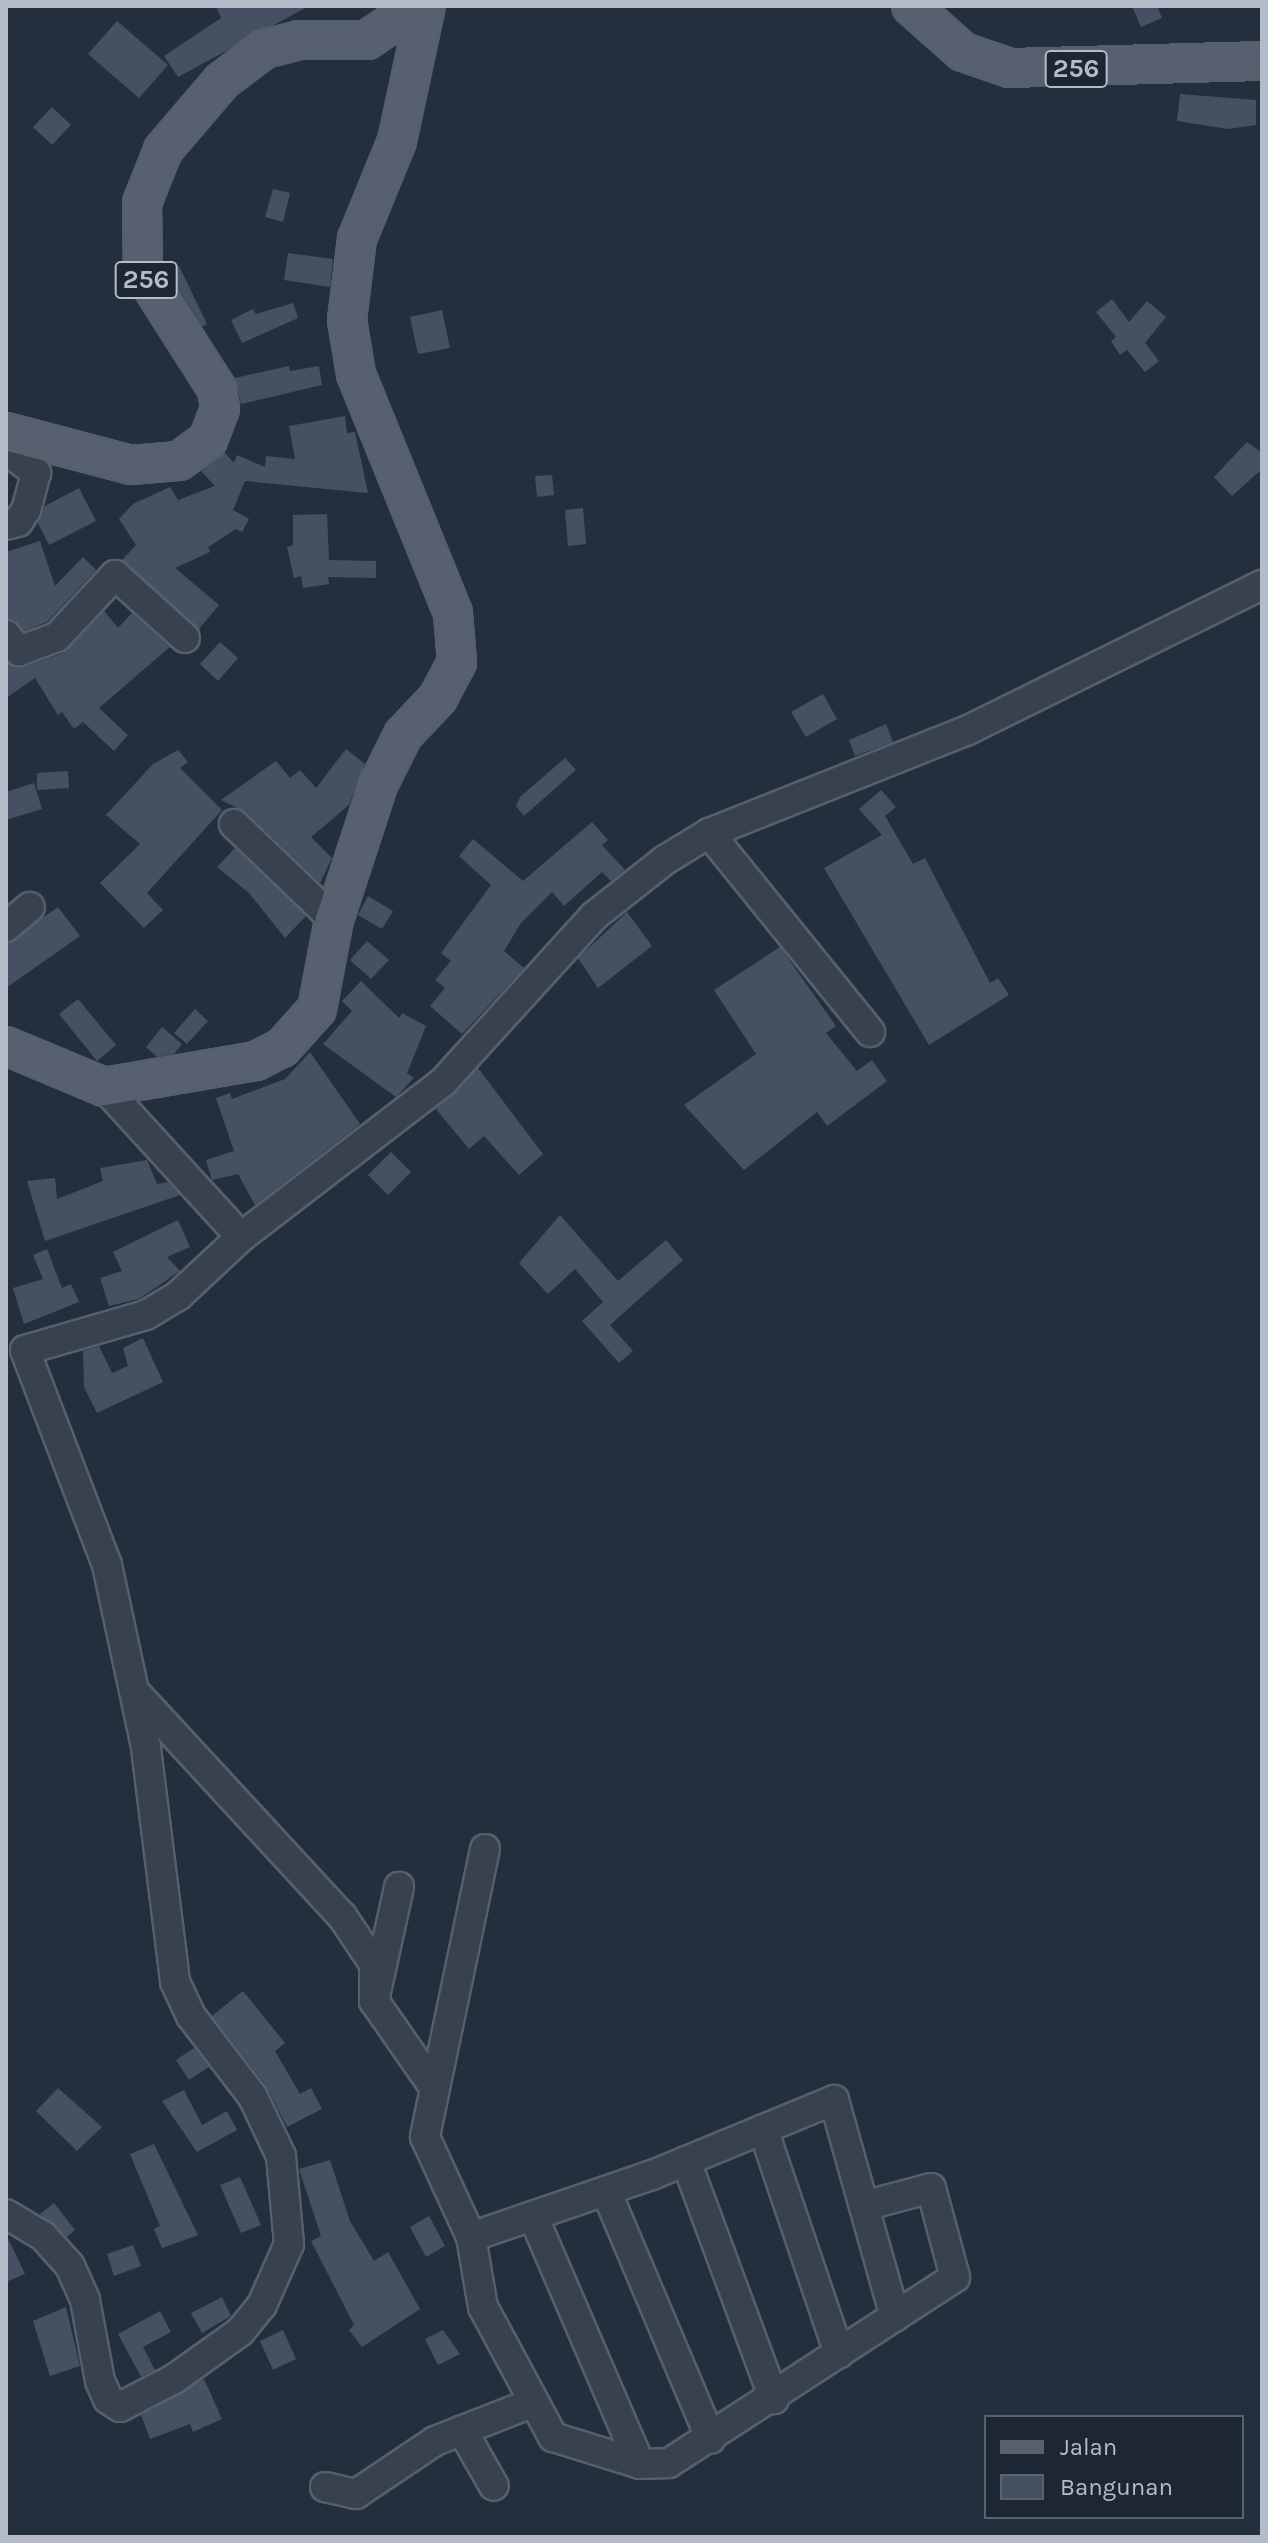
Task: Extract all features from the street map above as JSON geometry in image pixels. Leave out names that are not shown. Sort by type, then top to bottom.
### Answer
[{"type":"main road","points":[[411,94],[401,62],[381,35],[417,6]]},
{"type":"main road","points":[[7,1045],[104,1087],[234,1068],[282,1048],[317,1009],[334,920],[391,756],[450,680],[459,643],[453,613],[356,374],[347,320],[357,239],[411,94],[426,6]]},
{"type":"main road","name":"256","points":[[911,6],[963,52],[1010,68],[1262,61]]},
{"type":"main road","name":"256","points":[[6,432],[131,465],[179,461],[208,440],[220,408],[217,389],[143,273],[139,232],[151,177],[177,130],[264,49],[381,35]]},
{"type":"street","points":[[6,450],[36,473],[26,510],[18,522],[6,525]]},
{"type":"street","points":[[6,635],[19,651],[57,637],[115,575],[185,638]]},
{"type":"street","points":[[6,2214],[43,2236],[70,2266],[85,2300],[100,2381],[108,2399],[120,2407],[174,2379],[240,2332],[268,2294],[289,2244],[281,2156],[253,2097],[191,2016],[175,1981],[134,1691],[107,1565],[25,1350],[146,1315],[194,1283],[241,1237],[443,1082],[603,907],[709,833],[968,730],[1262,585]]},
{"type":"street","points":[[234,824],[334,920]]},
{"type":"street","points":[[709,833],[870,1032]]},
{"type":"street","points":[[6,927],[30,907]]},
{"type":"street","points":[[104,1087],[241,1237]]},
{"type":"street","points":[[134,1691],[342,1916],[374,1964],[374,2001],[433,2086]]},
{"type":"street","points":[[485,1849],[433,2086],[425,2137],[471,2237],[483,2307],[532,2403],[564,2444],[640,2464],[669,2463],[774,2399],[955,2277],[931,2188],[864,2206]]},
{"type":"street","points":[[374,2001],[399,1887]]},
{"type":"street","points":[[471,2237],[686,2161],[834,2100],[895,2317]]},
{"type":"street","points":[[763,2129],[839,2353]]},
{"type":"street","points":[[686,2161],[774,2399]]},
{"type":"street","points":[[606,2191],[711,2439]]},
{"type":"street","points":[[533,2216],[640,2464]]},
{"type":"street","points":[[325,2487],[356,2494],[435,2441],[532,2403]]},
{"type":"street","points":[[462,2430],[494,2486]]},
{"type":"building","points":[[216,6],[309,6],[178,77],[164,56],[221,18]]},
{"type":"building","points":[[1132,6],[1157,6],[1162,18],[1141,27]]},
{"type":"building","points":[[117,21],[168,65],[139,98],[88,54]]},
{"type":"building","points":[[1180,94],[1256,100],[1256,125],[1228,129],[1177,121]]},
{"type":"building","points":[[52,107],[71,125],[52,145],[33,127]]},
{"type":"building","points":[[273,189],[290,193],[283,222],[265,217]]},
{"type":"building","points":[[288,253],[333,259],[330,287],[284,280]]},
{"type":"building","points":[[179,266],[207,324],[202,327],[167,271]]},
{"type":"building","points":[[1112,299],[1129,322],[1147,301],[1166,317],[1145,343],[1159,361],[1145,372],[1127,350],[1120,355],[1111,341],[1116,337],[1096,312]]},
{"type":"building","points":[[293,303],[298,318],[242,343],[231,320],[253,309],[256,314]]},
{"type":"building","points":[[442,310],[450,348],[418,354],[410,317]]},
{"type":"building","points":[[289,366],[290,371],[319,366],[322,385],[241,404],[235,378]]},
{"type":"building","points":[[345,416],[347,433],[355,432],[368,493],[245,481],[233,510],[249,519],[242,532],[236,529],[208,547],[210,552],[175,568],[219,605],[199,629],[122,560],[136,545],[119,519],[133,504],[170,487],[178,500],[215,486],[201,471],[224,452],[234,463],[237,455],[265,467],[266,456],[295,459],[289,426]]},
{"type":"building","points":[[1247,442],[1262,453],[1262,469],[1232,496],[1214,477]]},
{"type":"building","points":[[552,475],[554,495],[537,497],[535,476]]},
{"type":"building","points":[[79,488],[96,521],[49,545],[38,523],[45,506]]},
{"type":"building","points":[[583,508],[586,544],[568,546],[565,510]]},
{"type":"building","points":[[327,514],[329,560],[376,561],[376,578],[328,577],[329,584],[303,588],[301,576],[294,578],[287,547],[293,545],[293,515]]},
{"type":"building","points":[[40,541],[55,586],[83,557],[96,570],[47,622],[25,631],[6,618],[6,552]]},
{"type":"building","points":[[104,611],[118,628],[132,613],[170,647],[99,708],[128,735],[114,751],[83,722],[74,729],[62,712],[58,715],[35,678],[6,698],[6,662],[24,667],[63,653]]},
{"type":"building","points":[[220,642],[238,658],[218,681],[200,664]]},
{"type":"building","points":[[823,694],[837,719],[806,737],[791,712]]},
{"type":"building","points":[[886,724],[893,742],[855,756],[849,740]]},
{"type":"building","points":[[346,749],[365,764],[349,805],[311,837],[332,858],[320,883],[246,812],[221,800],[276,761],[290,778],[300,770],[316,788]]},
{"type":"building","points":[[178,750],[188,762],[180,768],[222,810],[147,893],[163,910],[144,928],[100,883],[140,844],[106,815],[153,764]]},
{"type":"building","points":[[565,758],[576,770],[524,816],[516,806],[520,797]]},
{"type":"building","points":[[68,771],[69,788],[37,790],[37,773]]},
{"type":"building","points":[[34,783],[42,809],[6,820],[6,792]]},
{"type":"building","points":[[881,790],[896,807],[885,816],[913,864],[925,858],[990,983],[998,978],[1009,995],[929,1045],[824,868],[882,835],[859,809]]},
{"type":"building","points":[[592,822],[608,840],[602,845],[625,870],[611,881],[602,872],[564,906],[552,892],[521,923],[504,951],[524,968],[462,1034],[430,1006],[445,988],[435,980],[451,961],[441,953],[491,885],[459,856],[473,839],[523,881]]},
{"type":"building","points":[[235,848],[306,916],[285,938],[249,893],[217,867]]},
{"type":"building","points":[[368,896],[393,911],[382,929],[358,915]]},
{"type":"building","points":[[58,907],[80,936],[6,988],[6,944]]},
{"type":"building","points":[[627,912],[652,946],[598,988],[578,958]]},
{"type":"building","points":[[367,941],[389,960],[371,979],[350,960]]},
{"type":"building","points":[[780,947],[836,1026],[826,1033],[857,1071],[872,1060],[887,1081],[827,1126],[817,1112],[744,1170],[684,1105],[756,1054],[714,990]]},
{"type":"building","points":[[361,981],[399,1018],[402,1013],[426,1026],[407,1073],[414,1078],[396,1097],[323,1044],[352,1011],[342,1001]]},
{"type":"building","points":[[78,999],[116,1045],[97,1061],[59,1014]]},
{"type":"building","points":[[195,1009],[208,1021],[187,1044],[174,1033]]},
{"type":"building","points":[[162,1027],[182,1044],[174,1054],[157,1057],[146,1047]]},
{"type":"building","points":[[310,1052],[360,1124],[255,1205],[238,1174],[212,1180],[206,1160],[234,1151],[216,1098],[230,1093],[232,1099],[285,1079]]},
{"type":"building","points":[[478,1068],[543,1154],[519,1175],[484,1136],[469,1149],[436,1109]]},
{"type":"building","points":[[391,1152],[411,1172],[388,1195],[368,1175]]},
{"type":"building","points":[[147,1160],[157,1184],[168,1182],[180,1195],[45,1241],[27,1181],[55,1178],[57,1199],[103,1181],[100,1168]]},
{"type":"building","points":[[560,1215],[618,1281],[666,1240],[683,1260],[610,1325],[633,1351],[619,1363],[582,1321],[603,1302],[575,1269],[548,1294],[519,1263]]},
{"type":"building","points":[[178,1220],[190,1247],[167,1257],[180,1271],[139,1299],[109,1306],[100,1278],[122,1271],[113,1252]]},
{"type":"building","points":[[47,1249],[62,1288],[71,1284],[79,1302],[24,1324],[13,1288],[43,1279],[33,1255]]},
{"type":"building","points":[[143,1338],[163,1382],[97,1413],[84,1387],[83,1351],[99,1346],[112,1373],[128,1366],[123,1348]]},
{"type":"building","points":[[243,1991],[285,2043],[275,2051],[300,2094],[311,2088],[322,2109],[287,2127],[267,2087],[212,2016]]},
{"type":"building","points":[[194,2048],[209,2067],[189,2080],[176,2060]]},
{"type":"building","points":[[58,2088],[102,2127],[77,2151],[36,2111]]},
{"type":"building","points":[[184,2090],[202,2125],[227,2111],[237,2130],[197,2152],[162,2101]]},
{"type":"building","points":[[154,2144],[198,2235],[162,2248],[154,2229],[160,2226],[130,2154]]},
{"type":"building","points":[[330,2160],[350,2221],[374,2261],[388,2252],[420,2309],[362,2347],[349,2330],[354,2325],[311,2241],[321,2236],[299,2169]]},
{"type":"building","points":[[240,2177],[261,2225],[241,2233],[220,2185]]},
{"type":"building","points":[[54,2203],[75,2230],[67,2237],[40,2214]]},
{"type":"building","points":[[429,2216],[445,2246],[426,2257],[410,2227]]},
{"type":"building","points":[[6,2234],[25,2274],[6,2282]]},
{"type":"building","points":[[133,2245],[141,2266],[114,2276],[107,2254]]},
{"type":"building","points":[[222,2297],[231,2316],[202,2333],[191,2313]]},
{"type":"building","points":[[66,2307],[80,2366],[50,2376],[33,2321]]},
{"type":"building","points":[[160,2311],[171,2332],[143,2347],[155,2370],[141,2377],[118,2334]]},
{"type":"building","points":[[283,2330],[296,2359],[273,2370],[260,2341]]},
{"type":"building","points":[[443,2330],[460,2354],[438,2365],[425,2339]]},
{"type":"building","points":[[204,2379],[222,2419],[193,2432],[190,2424],[150,2439],[141,2415]]}]
